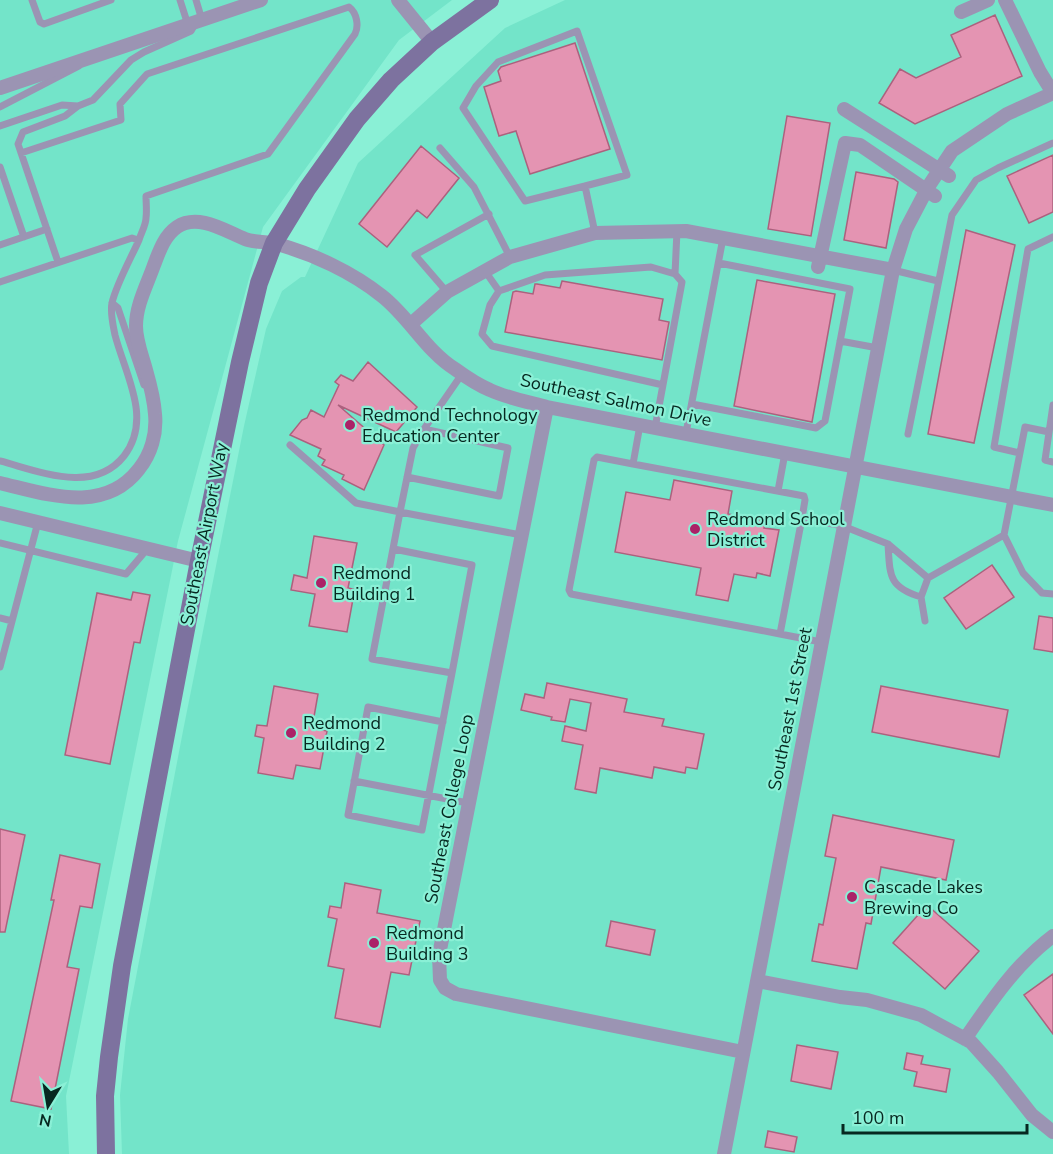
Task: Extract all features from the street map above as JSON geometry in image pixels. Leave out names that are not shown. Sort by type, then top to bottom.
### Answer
[{"type":"main road","name":"Southeast Airport Way","points":[[106,1154],[106,1086],[122,966],[199,561],[240,362],[259,283],[274,243],[313,180],[357,119],[391,80],[432,42],[490,0]]},
{"type":"street","points":[[0,88],[261,0]]},
{"type":"street","points":[[398,0],[432,42]]},
{"type":"street","points":[[961,12],[988,0]]},
{"type":"street","points":[[1005,0],[1040,72],[1053,93]]},
{"type":"street","name":"Southeast 1st Street","points":[[724,1154],[893,270],[906,229],[928,187],[952,151],[1007,114],[1053,93]]},
{"type":"street","points":[[844,109],[949,176]]},
{"type":"street","points":[[818,267],[845,143],[860,145],[935,196]]},
{"type":"street","name":"Southeast Salmon Drive","points":[[0,483],[75,498],[98,496],[118,488],[135,475],[147,457],[155,427],[154,405],[137,340],[136,317],[160,250],[170,233],[179,226],[198,222],[210,224],[249,240],[274,243],[307,254],[349,275],[382,296],[452,368],[491,391],[547,407],[1053,505]]},
{"type":"street","points":[[411,324],[447,292],[510,256],[595,233],[686,231],[893,270]]},
{"type":"street","name":"Southeast College Loop","points":[[547,407],[439,955],[440,980],[445,988],[456,994],[743,1052]]},
{"type":"street","points":[[0,513],[199,561]]},
{"type":"street","points":[[965,1039],[1002,986],[1026,958],[1053,936]]},
{"type":"street","points":[[757,981],[867,1000],[921,1015],[971,1042],[1032,1115],[1053,1132]]},
{"type":"lane","points":[[32,0],[40,22],[44,24],[111,0]]},
{"type":"lane","points":[[180,0],[196,22]]},
{"type":"lane","points":[[58,262],[18,144],[23,132],[65,116],[78,106],[93,100],[131,60],[191,31],[196,22],[196,0]]},
{"type":"lane","points":[[0,461],[82,479],[108,470],[127,452],[138,427],[138,417],[112,321],[112,303],[147,220],[146,196],[267,154],[356,34],[357,22],[353,10],[350,7],[147,74],[120,104],[122,120],[21,153]]},
{"type":"lane","points":[[577,31],[627,175],[585,186],[525,201],[463,108],[476,86],[498,62],[577,31]]},
{"type":"lane","points":[[0,107],[78,68],[80,61]]},
{"type":"lane","points":[[0,126],[62,105],[78,106]]},
{"type":"lane","points":[[908,434],[952,215],[976,180],[1053,143]]},
{"type":"lane","points":[[440,148],[474,187],[510,256]]},
{"type":"lane","points":[[0,167],[24,237]]},
{"type":"lane","points":[[585,186],[595,233]]},
{"type":"lane","points":[[447,292],[416,255],[489,214]]},
{"type":"lane","points":[[0,245],[47,229]]},
{"type":"lane","points":[[675,274],[677,231]]},
{"type":"lane","points":[[1020,453],[994,447],[1029,249],[1053,237]]},
{"type":"lane","points":[[0,282],[132,238],[138,240]]},
{"type":"lane","points":[[686,434],[723,238]]},
{"type":"lane","points":[[692,404],[816,428],[825,421],[850,289],[719,262]]},
{"type":"lane","points":[[655,428],[663,385],[682,282],[675,274],[651,267],[545,275],[499,291],[489,305],[482,334],[492,346],[663,385]]},
{"type":"lane","points":[[893,270],[938,281]]},
{"type":"lane","points":[[485,271],[499,291]]},
{"type":"lane","points":[[112,303],[118,308],[150,402],[154,405]]},
{"type":"lane","points":[[840,340],[878,348]]},
{"type":"lane","points":[[452,674],[372,659],[413,448],[462,374]]},
{"type":"lane","points":[[1053,407],[1045,460],[1053,462]]},
{"type":"lane","points":[[633,464],[640,425]]},
{"type":"lane","points":[[1049,432],[1025,427],[1004,536],[1023,573],[1042,592],[1053,594]]},
{"type":"lane","points":[[407,477],[498,496],[508,448],[424,429]]},
{"type":"lane","points":[[290,445],[356,503],[521,535]]},
{"type":"lane","points":[[778,491],[785,452]]},
{"type":"lane","points":[[780,634],[806,500],[804,496],[597,457],[594,460],[569,590],[571,594],[821,642]]},
{"type":"lane","points":[[802,519],[843,526],[888,544],[928,578]]},
{"type":"lane","points":[[0,667],[38,522]]},
{"type":"lane","points":[[925,621],[921,597],[928,578],[1004,536]]},
{"type":"lane","points":[[0,543],[126,574],[143,554],[145,548]]},
{"type":"lane","points":[[888,544],[890,575],[905,592],[921,597]]},
{"type":"lane","points":[[393,549],[472,564],[422,830],[348,815],[368,707],[442,722]]},
{"type":"lane","points":[[0,618],[12,621]]},
{"type":"lane","points":[[354,781],[468,803]]},
{"type":"shaded area","points":[[0,0],[452,0],[399,40],[263,227],[178,541],[66,1096],[69,1154],[0,1154]]},
{"type":"shaded area","points":[[565,0],[1053,0],[1053,1154],[122,1154],[120,1095],[128,1019],[244,426],[266,329],[282,291],[301,277],[305,277],[358,163],[505,28]]},
{"type":"building","points":[[995,15],[1022,76],[915,124],[879,103],[900,69],[916,78],[961,57],[951,35]]},
{"type":"building","points":[[575,43],[610,149],[530,174],[516,131],[499,136],[484,87],[501,81],[498,71],[501,67]]},
{"type":"building","points":[[787,116],[830,123],[811,236],[768,229]]},
{"type":"building","points":[[421,146],[459,178],[427,218],[417,210],[387,247],[359,224]]},
{"type":"building","points":[[1053,155],[1053,212],[1029,223],[1007,176]]},
{"type":"building","points":[[856,172],[894,179],[898,182],[886,248],[844,240]]},
{"type":"building","points":[[966,230],[1015,245],[974,443],[928,434]]},
{"type":"building","points":[[757,280],[835,294],[812,422],[734,406]]},
{"type":"building","points":[[562,281],[663,299],[659,320],[669,322],[662,360],[505,332],[513,292],[533,294],[535,284],[560,288]]},
{"type":"building","name":"Redmond Technology Education Center","points":[[368,362],[417,407],[396,432],[338,405],[384,445],[364,490],[342,479],[344,475],[322,465],[325,460],[318,456],[321,449],[290,435],[302,420],[307,418],[311,410],[324,417],[339,385],[335,382],[341,375],[353,381]]},
{"type":"building","name":"Redmond School District","points":[[674,480],[732,491],[728,514],[765,521],[764,528],[779,530],[770,576],[757,573],[756,578],[734,574],[728,601],[696,595],[701,568],[615,552],[626,492],[670,500]]},
{"type":"building","name":"Redmond Building 1","points":[[314,536],[357,543],[348,588],[363,591],[362,601],[353,599],[347,632],[309,626],[315,594],[291,590],[294,575],[307,578]]},
{"type":"building","points":[[992,565],[1014,597],[966,629],[944,598]]},
{"type":"building","points":[[133,592],[150,595],[140,643],[134,642],[110,764],[65,755],[97,593],[131,600]]},
{"type":"building","points":[[1039,616],[1053,618],[1053,652],[1034,649]]},
{"type":"building","points":[[547,683],[627,699],[624,712],[664,719],[662,726],[704,734],[697,769],[686,767],[685,773],[654,767],[652,778],[600,768],[596,793],[575,789],[583,745],[562,741],[565,726],[586,731],[591,703],[570,699],[565,722],[521,710],[525,694],[544,698]]},
{"type":"building","name":"Redmond Building 2","points":[[274,686],[318,694],[312,728],[327,731],[320,769],[296,765],[293,779],[258,773],[264,738],[255,736],[257,725],[267,726]]},
{"type":"building","points":[[881,686],[1008,710],[999,757],[872,732]]},
{"type":"building","points":[[833,815],[954,840],[946,880],[881,867],[871,924],[866,923],[857,969],[812,961],[819,924],[823,925],[836,858],[825,856]]},
{"type":"building","points":[[0,829],[25,835],[5,932],[0,932]]},
{"type":"building","points":[[60,855],[100,864],[92,908],[80,906],[67,967],[79,969],[51,1109],[11,1101],[54,900],[51,900]]},
{"type":"building","name":"Redmond Building 3","points":[[345,883],[381,890],[377,913],[420,921],[409,975],[391,972],[380,1027],[335,1018],[344,969],[328,966],[337,919],[328,917],[330,906],[341,908]]},
{"type":"building","points":[[927,905],[979,951],[945,989],[893,943]]},
{"type":"building","points":[[611,921],[655,930],[650,955],[606,946]]},
{"type":"building","points":[[1053,974],[1053,1034],[1024,995]]},
{"type":"building","points":[[797,1045],[838,1052],[831,1089],[791,1081]]},
{"type":"building","points":[[907,1053],[923,1056],[921,1064],[950,1069],[946,1092],[914,1086],[917,1072],[904,1069]]},
{"type":"building","points":[[768,1131],[797,1137],[794,1152],[765,1147]]},
{"type":"place","name":"Redmond Technology Education Center","points":[[350,425]]},
{"type":"place","name":"Redmond School District","points":[[695,529]]},
{"type":"place","name":"Redmond Building 1","points":[[321,583]]},
{"type":"place","name":"Redmond Building 2","points":[[291,733]]},
{"type":"place","name":"Cascade Lakes Brewing Co","points":[[852,897]]},
{"type":"place","name":"Redmond Building 3","points":[[374,943]]}]
